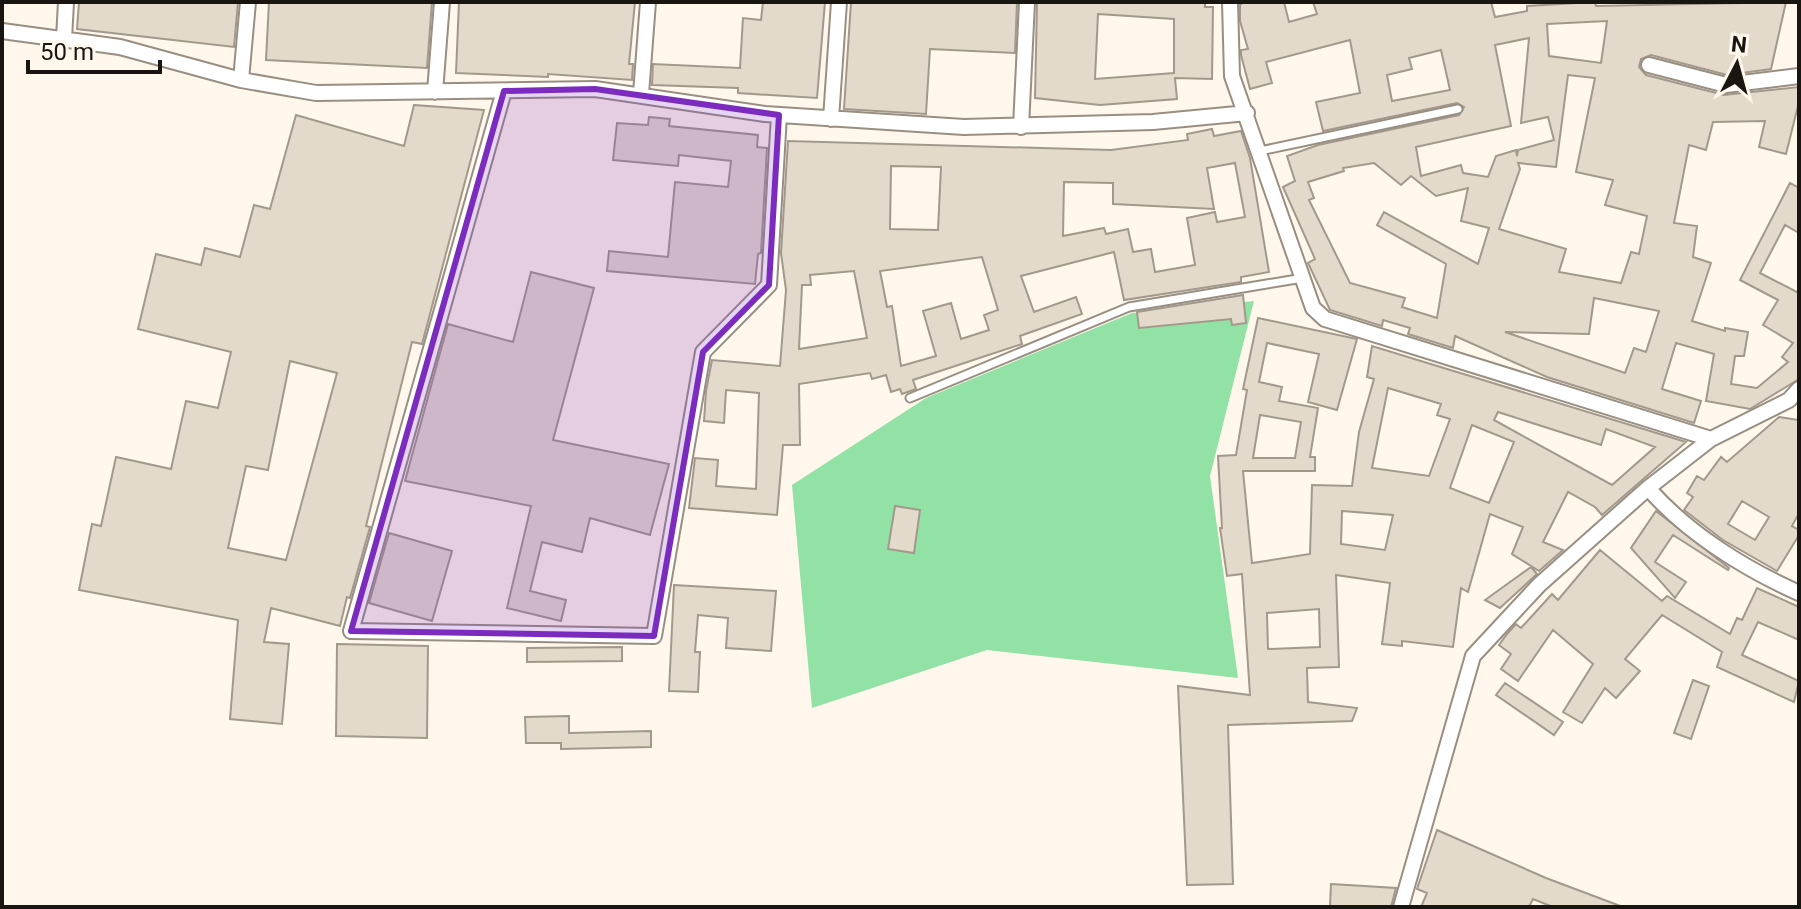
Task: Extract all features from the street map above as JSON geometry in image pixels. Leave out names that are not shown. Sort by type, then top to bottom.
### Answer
[{"type":"street","points":[[64,39],[66,2]]},
{"type":"street","points":[[241,80],[248,2]]},
{"type":"street","points":[[435,92],[442,2]]},
{"type":"street","points":[[641,94],[648,2]]},
{"type":"street","points":[[831,119],[839,2]]},
{"type":"street","points":[[1021,127],[1027,2]]},
{"type":"street","points":[[1230,2],[1232,76],[1313,308],[1325,319],[1711,439]]},
{"type":"street","points":[[2,31],[120,47],[241,80],[316,93],[595,89],[779,115],[1021,127],[1153,122],[1247,113]]},
{"type":"street","points":[[1649,65],[1726,85],[1799,76]]},
{"type":"street","points":[[504,91],[351,631],[654,636],[703,352],[769,285],[779,115]]},
{"type":"street","points":[[1401,907],[1473,656],[1539,585],[1648,488],[1711,439],[1789,400],[1799,389]]},
{"type":"street","points":[[1648,488],[1669,513],[1765,578],[1799,593]]},
{"type":"lane","points":[[1260,151],[1458,109]]},
{"type":"lane","points":[[910,398],[1129,307],[1303,278]]},
{"type":"highlighted area","points":[[595,89],[779,115],[769,285],[703,352],[654,636],[351,631],[504,91]]},
{"type":"green space","points":[[1254,301],[1210,476],[1238,678],[987,650],[812,708],[792,485],[926,398],[1132,313]]},
{"type":"building","points":[[79,2],[238,2],[234,47],[77,29]]},
{"type":"building","points":[[269,2],[432,2],[427,68],[266,60]]},
{"type":"building","points":[[459,2],[635,2],[629,64],[633,64],[632,80],[548,74],[548,77],[456,73]]},
{"type":"building","points":[[763,2],[825,2],[817,98],[738,93],[738,88],[652,85],[653,64],[740,68],[743,18],[761,20]]},
{"type":"building","points":[[851,2],[1017,2],[1015,53],[930,49],[926,114],[844,109]]},
{"type":"building","points":[[1037,2],[1205,2],[1205,7],[1213,7],[1212,79],[1175,78],[1177,99],[1100,105],[1035,98]],"holes":[[[1098,14],[1174,19],[1174,73],[1095,79]]]},
{"type":"building","points":[[1244,2],[1284,2],[1289,22],[1317,14],[1313,2],[1491,2],[1495,17],[1527,11],[1527,6],[1595,2],[1596,6],[1786,2],[1771,69],[1727,75],[1651,55],[1641,59],[1639,67],[1646,75],[1724,95],[1799,87],[1799,102],[1786,154],[1759,147],[1765,121],[1713,122],[1706,150],[1689,145],[1674,223],[1697,226],[1693,257],[1711,263],[1692,321],[1725,331],[1725,328],[1748,332],[1744,356],[1735,356],[1731,384],[1757,388],[1788,362],[1782,357],[1793,343],[1763,325],[1778,300],[1740,280],[1790,183],[1799,188],[1799,233],[1785,225],[1760,273],[1799,293],[1799,379],[1750,409],[1706,401],[1714,354],[1676,343],[1662,389],[1701,401],[1694,423],[1547,377],[1455,336],[1453,348],[1408,334],[1410,328],[1383,320],[1382,326],[1330,310],[1308,263],[1315,259],[1283,187],[1295,181],[1287,156],[1318,145],[1459,115],[1464,107],[1457,103],[1323,131],[1316,102],[1360,93],[1350,40],[1266,62],[1272,83],[1250,89],[1241,55],[1241,50],[1248,49],[1240,21],[1240,5]],"holes":[[[1607,21],[1601,63],[1549,56],[1547,24]],[[1529,38],[1521,123],[1548,117],[1554,140],[1518,150],[1517,156],[1516,150],[1496,156],[1488,177],[1463,173],[1461,165],[1421,176],[1416,147],[1511,126],[1495,45]],[[1441,50],[1450,90],[1392,101],[1387,75],[1412,69],[1409,58]],[[1568,75],[1595,78],[1576,172],[1613,180],[1605,205],[1647,216],[1639,254],[1631,252],[1621,283],[1559,272],[1566,249],[1499,229],[1520,169],[1518,163],[1556,167]],[[1374,163],[1401,185],[1411,176],[1436,196],[1468,188],[1461,221],[1489,228],[1478,264],[1384,212],[1377,225],[1446,264],[1437,318],[1402,307],[1405,298],[1350,283],[1309,200],[1314,198],[1308,182],[1344,171],[1343,168]],[[1594,298],[1659,311],[1646,352],[1634,348],[1625,373],[1505,332],[1589,334]]]},
{"type":"building","points":[[414,105],[484,110],[422,344],[412,342],[366,526],[370,527],[340,626],[271,608],[264,642],[289,644],[282,724],[230,719],[238,620],[79,590],[92,524],[101,526],[116,457],[171,469],[186,401],[218,408],[231,352],[138,329],[156,254],[201,265],[205,248],[240,257],[254,205],[270,209],[296,115],[404,146]],"holes":[[[290,361],[337,373],[286,560],[228,548],[246,466],[268,470]]]},
{"type":"building","points":[[649,117],[670,119],[669,126],[758,135],[757,147],[767,148],[761,253],[758,254],[755,284],[607,271],[609,251],[668,257],[675,182],[728,187],[731,161],[679,155],[678,166],[613,160],[617,123],[648,125]]},
{"type":"building","points":[[1212,129],[1214,136],[1241,131],[1250,158],[1269,272],[1241,277],[1241,282],[1124,300],[1114,252],[1021,276],[1034,312],[1076,297],[1082,314],[1020,336],[1022,344],[913,380],[916,389],[902,394],[900,389],[891,392],[886,375],[872,379],[870,373],[799,384],[800,445],[783,445],[777,515],[689,508],[695,458],[718,460],[716,486],[756,489],[759,393],[726,390],[724,423],[704,421],[706,391],[712,360],[780,366],[786,290],[781,253],[788,141],[1111,150],[1188,140],[1187,134]],"holes":[[[1235,163],[1245,217],[1217,222],[1215,212],[1187,218],[1195,265],[1155,272],[1151,249],[1133,252],[1128,229],[1106,234],[1104,228],[1063,236],[1064,182],[1113,183],[1113,204],[1214,209],[1207,168]],[[891,166],[941,167],[938,230],[890,229]],[[982,257],[998,310],[984,315],[989,330],[961,339],[951,303],[923,311],[936,356],[901,366],[892,306],[887,307],[880,271]],[[854,271],[867,338],[799,349],[802,285],[811,285],[810,275]]]},
{"type":"building","points":[[531,272],[594,288],[553,440],[669,464],[650,535],[590,518],[582,552],[542,542],[530,591],[566,600],[561,621],[507,608],[531,506],[405,481],[448,324],[513,342]]},
{"type":"building","points":[[1243,295],[1246,323],[1232,325],[1231,319],[1139,328],[1137,312]]},
{"type":"building","points":[[1258,318],[1357,339],[1337,410],[1308,402],[1319,354],[1267,343],[1259,382],[1282,387],[1279,401],[1318,408],[1310,457],[1315,457],[1315,471],[1243,471],[1252,563],[1310,554],[1312,485],[1352,486],[1359,432],[1374,379],[1367,377],[1372,346],[1686,442],[1602,515],[1595,507],[1568,492],[1543,542],[1563,550],[1539,571],[1512,554],[1523,527],[1490,514],[1468,592],[1461,588],[1453,647],[1402,641],[1402,646],[1382,644],[1390,583],[1336,575],[1339,667],[1307,668],[1308,702],[1357,708],[1352,721],[1228,725],[1233,884],[1187,885],[1178,686],[1250,695],[1242,574],[1227,576],[1220,528],[1218,456],[1236,455],[1247,390],[1243,389]],"holes":[[[1388,388],[1441,404],[1437,415],[1450,419],[1429,476],[1372,468]],[[1498,412],[1601,445],[1606,429],[1655,447],[1612,485],[1494,420]],[[1260,415],[1301,422],[1295,458],[1253,458]],[[1472,425],[1514,442],[1489,503],[1450,488]],[[1342,511],[1393,515],[1385,550],[1341,544]],[[1319,609],[1320,647],[1268,649],[1267,613]]]},
{"type":"building","points":[[1779,417],[1799,420],[1799,513],[1792,526],[1799,530],[1799,535],[1777,571],[1723,540],[1684,510],[1693,497],[1687,493],[1697,476],[1704,480],[1721,457],[1727,462]],"holes":[[[1742,501],[1769,517],[1755,540],[1728,524]]]},
{"type":"building","points":[[895,506],[920,510],[914,553],[888,549]]},
{"type":"building","points":[[1656,511],[1728,570],[1673,535],[1655,562],[1686,582],[1675,598],[1631,548]]},
{"type":"building","points":[[389,533],[452,551],[432,621],[369,603]]},
{"type":"building","points":[[1600,550],[1662,601],[1667,596],[1730,634],[1737,618],[1742,620],[1757,588],[1799,607],[1799,640],[1758,622],[1742,655],[1799,681],[1794,702],[1717,667],[1722,652],[1662,615],[1625,659],[1640,671],[1616,698],[1605,688],[1582,723],[1563,712],[1593,664],[1553,630],[1518,681],[1501,669],[1511,654],[1499,645],[1507,634],[1516,624],[1521,628],[1552,594],[1558,600]]},
{"type":"building","points":[[1531,567],[1537,574],[1500,608],[1485,600]]},
{"type":"building","points":[[674,585],[776,591],[771,651],[726,648],[728,618],[698,615],[695,652],[700,652],[698,692],[669,691]]},
{"type":"building","points":[[337,644],[428,646],[427,738],[336,736]]},
{"type":"building","points":[[622,647],[622,661],[527,662],[527,648]]},
{"type":"building","points":[[1693,680],[1709,686],[1691,739],[1674,733]]},
{"type":"building","points":[[1505,683],[1563,722],[1554,735],[1496,695]]},
{"type":"building","points":[[569,716],[569,733],[651,731],[651,747],[561,749],[561,743],[526,743],[525,717]]},
{"type":"building","points":[[1437,830],[1546,878],[1623,907],[1553,907],[1533,899],[1529,907],[1421,907],[1427,893],[1417,889]]},
{"type":"building","points":[[1331,884],[1396,888],[1391,907],[1330,906]]}]
